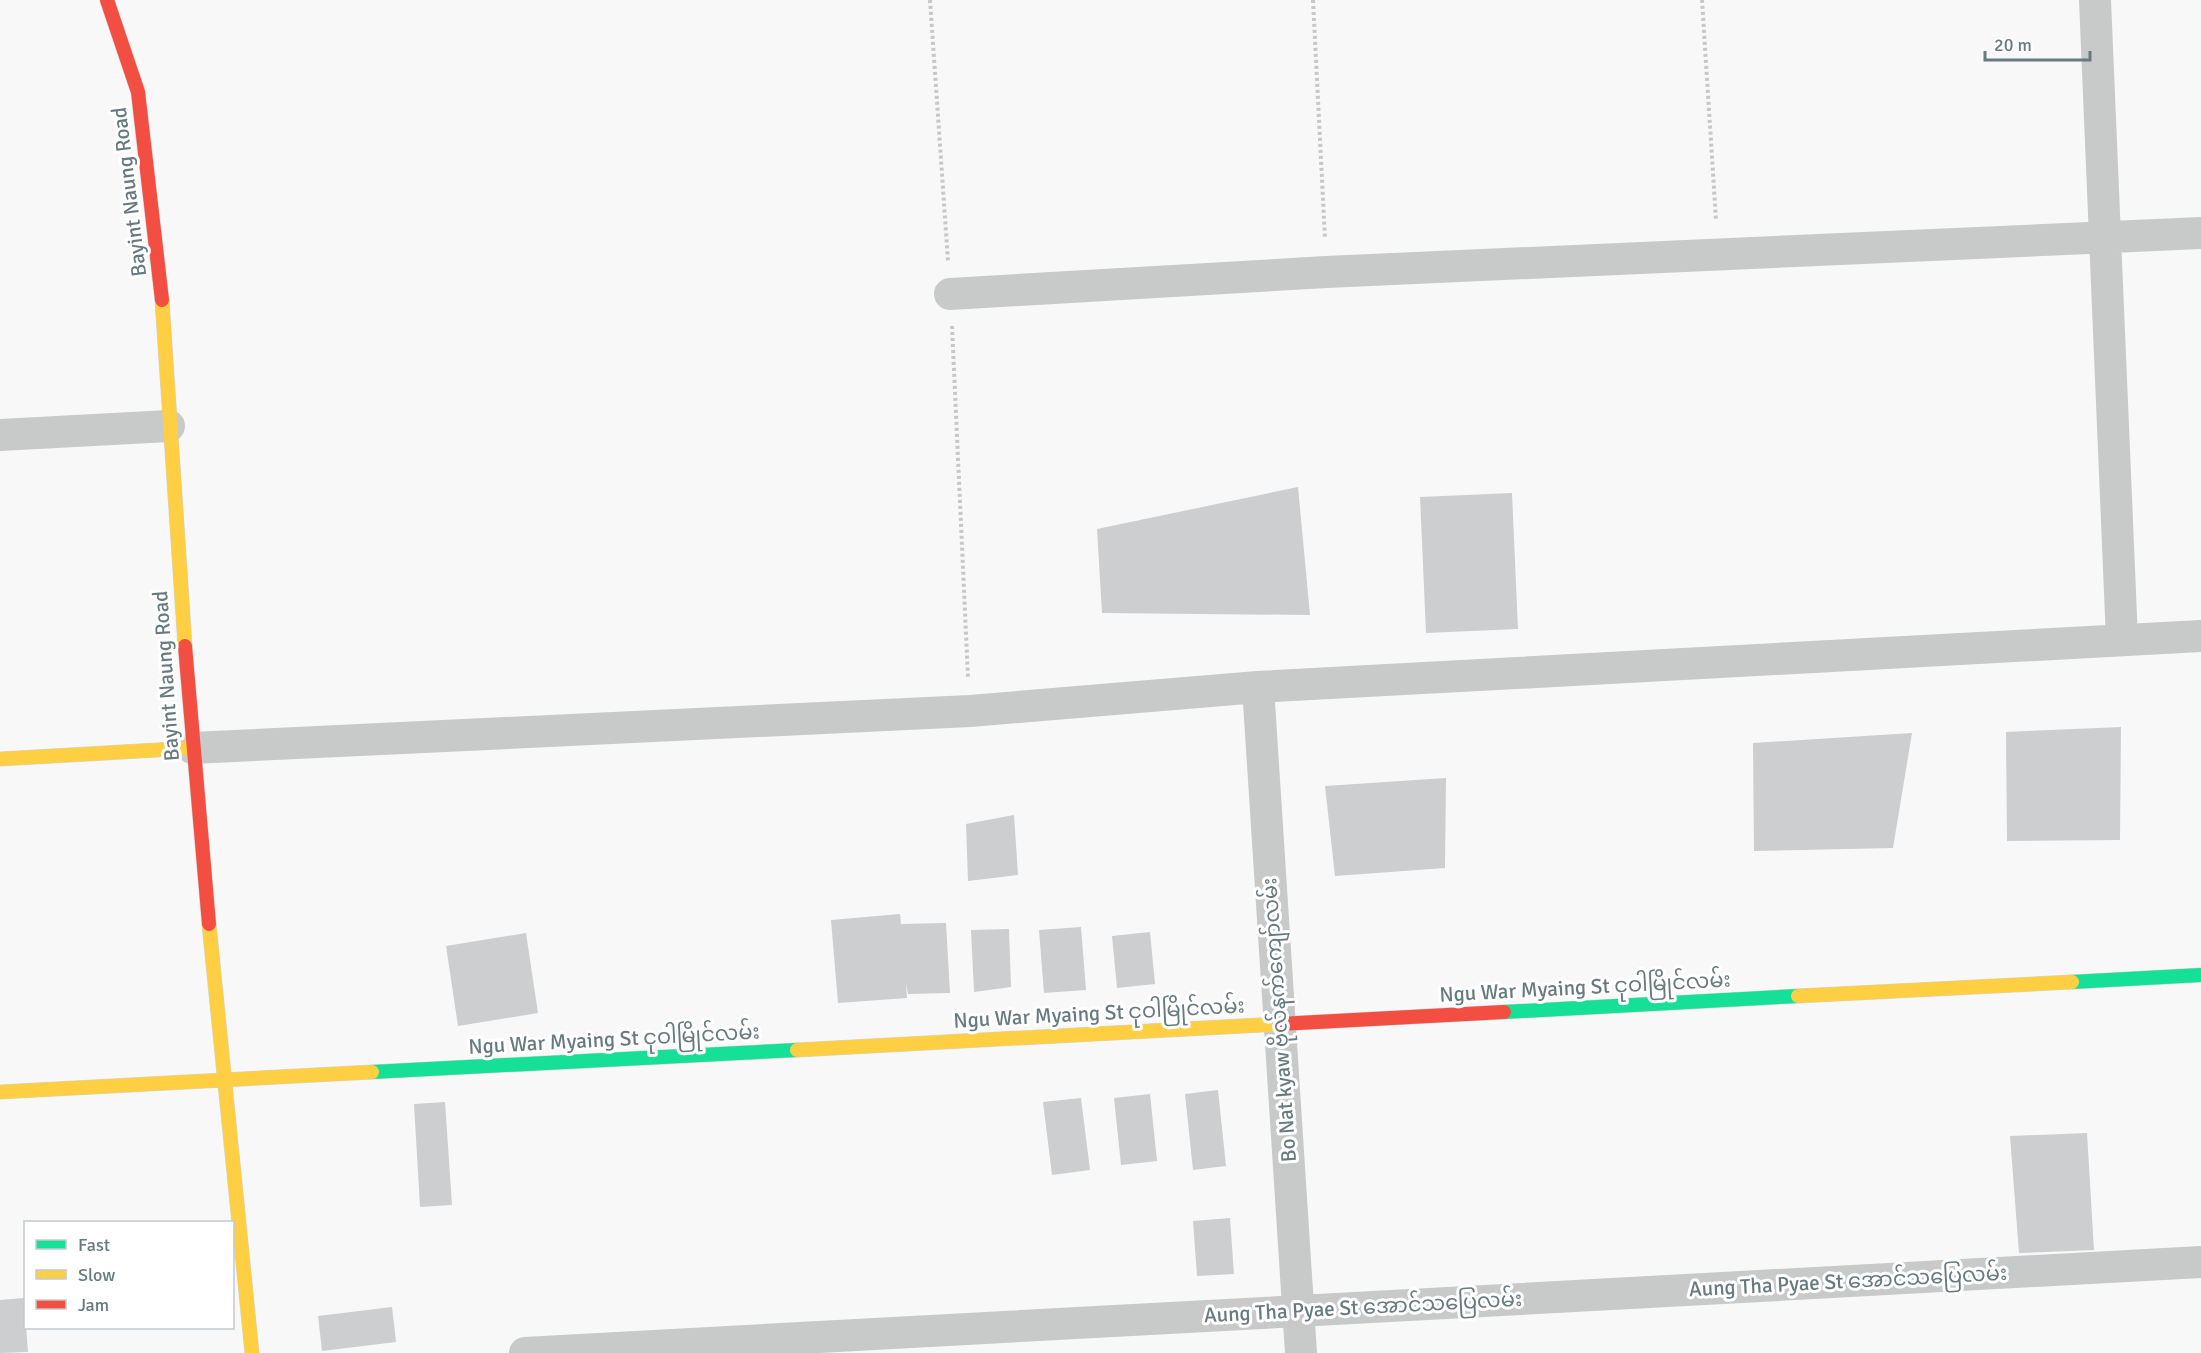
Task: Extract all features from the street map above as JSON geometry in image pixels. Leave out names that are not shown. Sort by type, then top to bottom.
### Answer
[{"type":"street","name":"Bayint Naung Road","points":[[107,0],[138,92],[161,291],[192,748],[252,1353]]},
{"type":"street","points":[[2095,0],[2122,640]]},
{"type":"street","points":[[950,294],[1326,272],[2104,235],[2201,233]]},
{"type":"street","points":[[0,435],[169,426]]},
{"type":"street","points":[[0,759],[970,711],[1258,687],[2201,636]]},
{"type":"street","name":"Bo Nat kyaw ဗိုလ်နက်ကျော်လမ်း","points":[[1258,687],[1301,1353]]},
{"type":"street","name":"Ngu War Myaing St ငုဝါမြိုင်လမ်း","points":[[0,1092],[2201,975]]},
{"type":"street","name":"Aung Tha Pyae St အောင်သပြေလမ်း","points":[[525,1353],[2201,1262]]},
{"type":"path","points":[[930,0],[950,294],[970,711]]},
{"type":"path","points":[[1313,0],[1326,272]]},
{"type":"path","points":[[1702,0],[1719,254]]},
{"type":"building","points":[[1298,487],[1310,615],[1102,613],[1097,529]]},
{"type":"building","points":[[1512,493],[1518,629],[1426,633],[1420,497]]},
{"type":"building","points":[[2121,727],[2120,840],[2007,841],[2006,732]]},
{"type":"building","points":[[1912,733],[1893,848],[1754,851],[1753,743]]},
{"type":"building","points":[[1446,778],[1445,868],[1335,876],[1325,786]]},
{"type":"building","points":[[1014,815],[1018,875],[968,881],[966,824]]},
{"type":"building","points":[[900,914],[901,924],[946,923],[950,993],[908,994],[906,983],[907,998],[838,1003],[831,920]]},
{"type":"building","points":[[1081,927],[1086,990],[1044,993],[1039,930]]},
{"type":"building","points":[[1009,929],[1011,987],[974,992],[971,930]]},
{"type":"building","points":[[1150,932],[1155,984],[1117,988],[1112,936]]},
{"type":"building","points":[[526,933],[538,1013],[458,1026],[446,946]]},
{"type":"building","points":[[1218,1090],[1226,1166],[1193,1170],[1185,1094]]},
{"type":"building","points":[[1150,1094],[1157,1161],[1121,1165],[1114,1098]]},
{"type":"building","points":[[1081,1098],[1090,1170],[1052,1175],[1043,1102]]},
{"type":"building","points":[[445,1102],[452,1205],[420,1207],[414,1104]]},
{"type":"building","points":[[2087,1133],[2094,1250],[2019,1253],[2010,1136]]},
{"type":"building","points":[[1230,1218],[1234,1274],[1197,1276],[1193,1221]]},
{"type":"building","points":[[24,1298],[24,1329],[26,1329],[28,1352],[0,1353],[0,1300]]},
{"type":"building","points":[[392,1307],[396,1342],[322,1351],[318,1316]]},
{"type":"traffic: fast","points":[[2072,982],[2201,975]]},
{"type":"traffic: fast","points":[[1504,1012],[1798,996]]},
{"type":"traffic: fast","points":[[372,1072],[797,1050]]},
{"type":"traffic: slow","points":[[162,300],[185,646]]},
{"type":"traffic: slow","points":[[0,759],[192,748]]},
{"type":"traffic: slow","points":[[209,924],[252,1353]]},
{"type":"traffic: slow","points":[[1798,996],[2072,982]]},
{"type":"traffic: slow","points":[[797,1050],[1279,1024]]},
{"type":"traffic: slow","points":[[0,1092],[372,1072]]},
{"type":"traffic: jam","points":[[107,0],[138,92],[162,300]]},
{"type":"traffic: jam","points":[[185,646],[209,924]]},
{"type":"traffic: jam","points":[[1279,1024],[1504,1012]]}]
